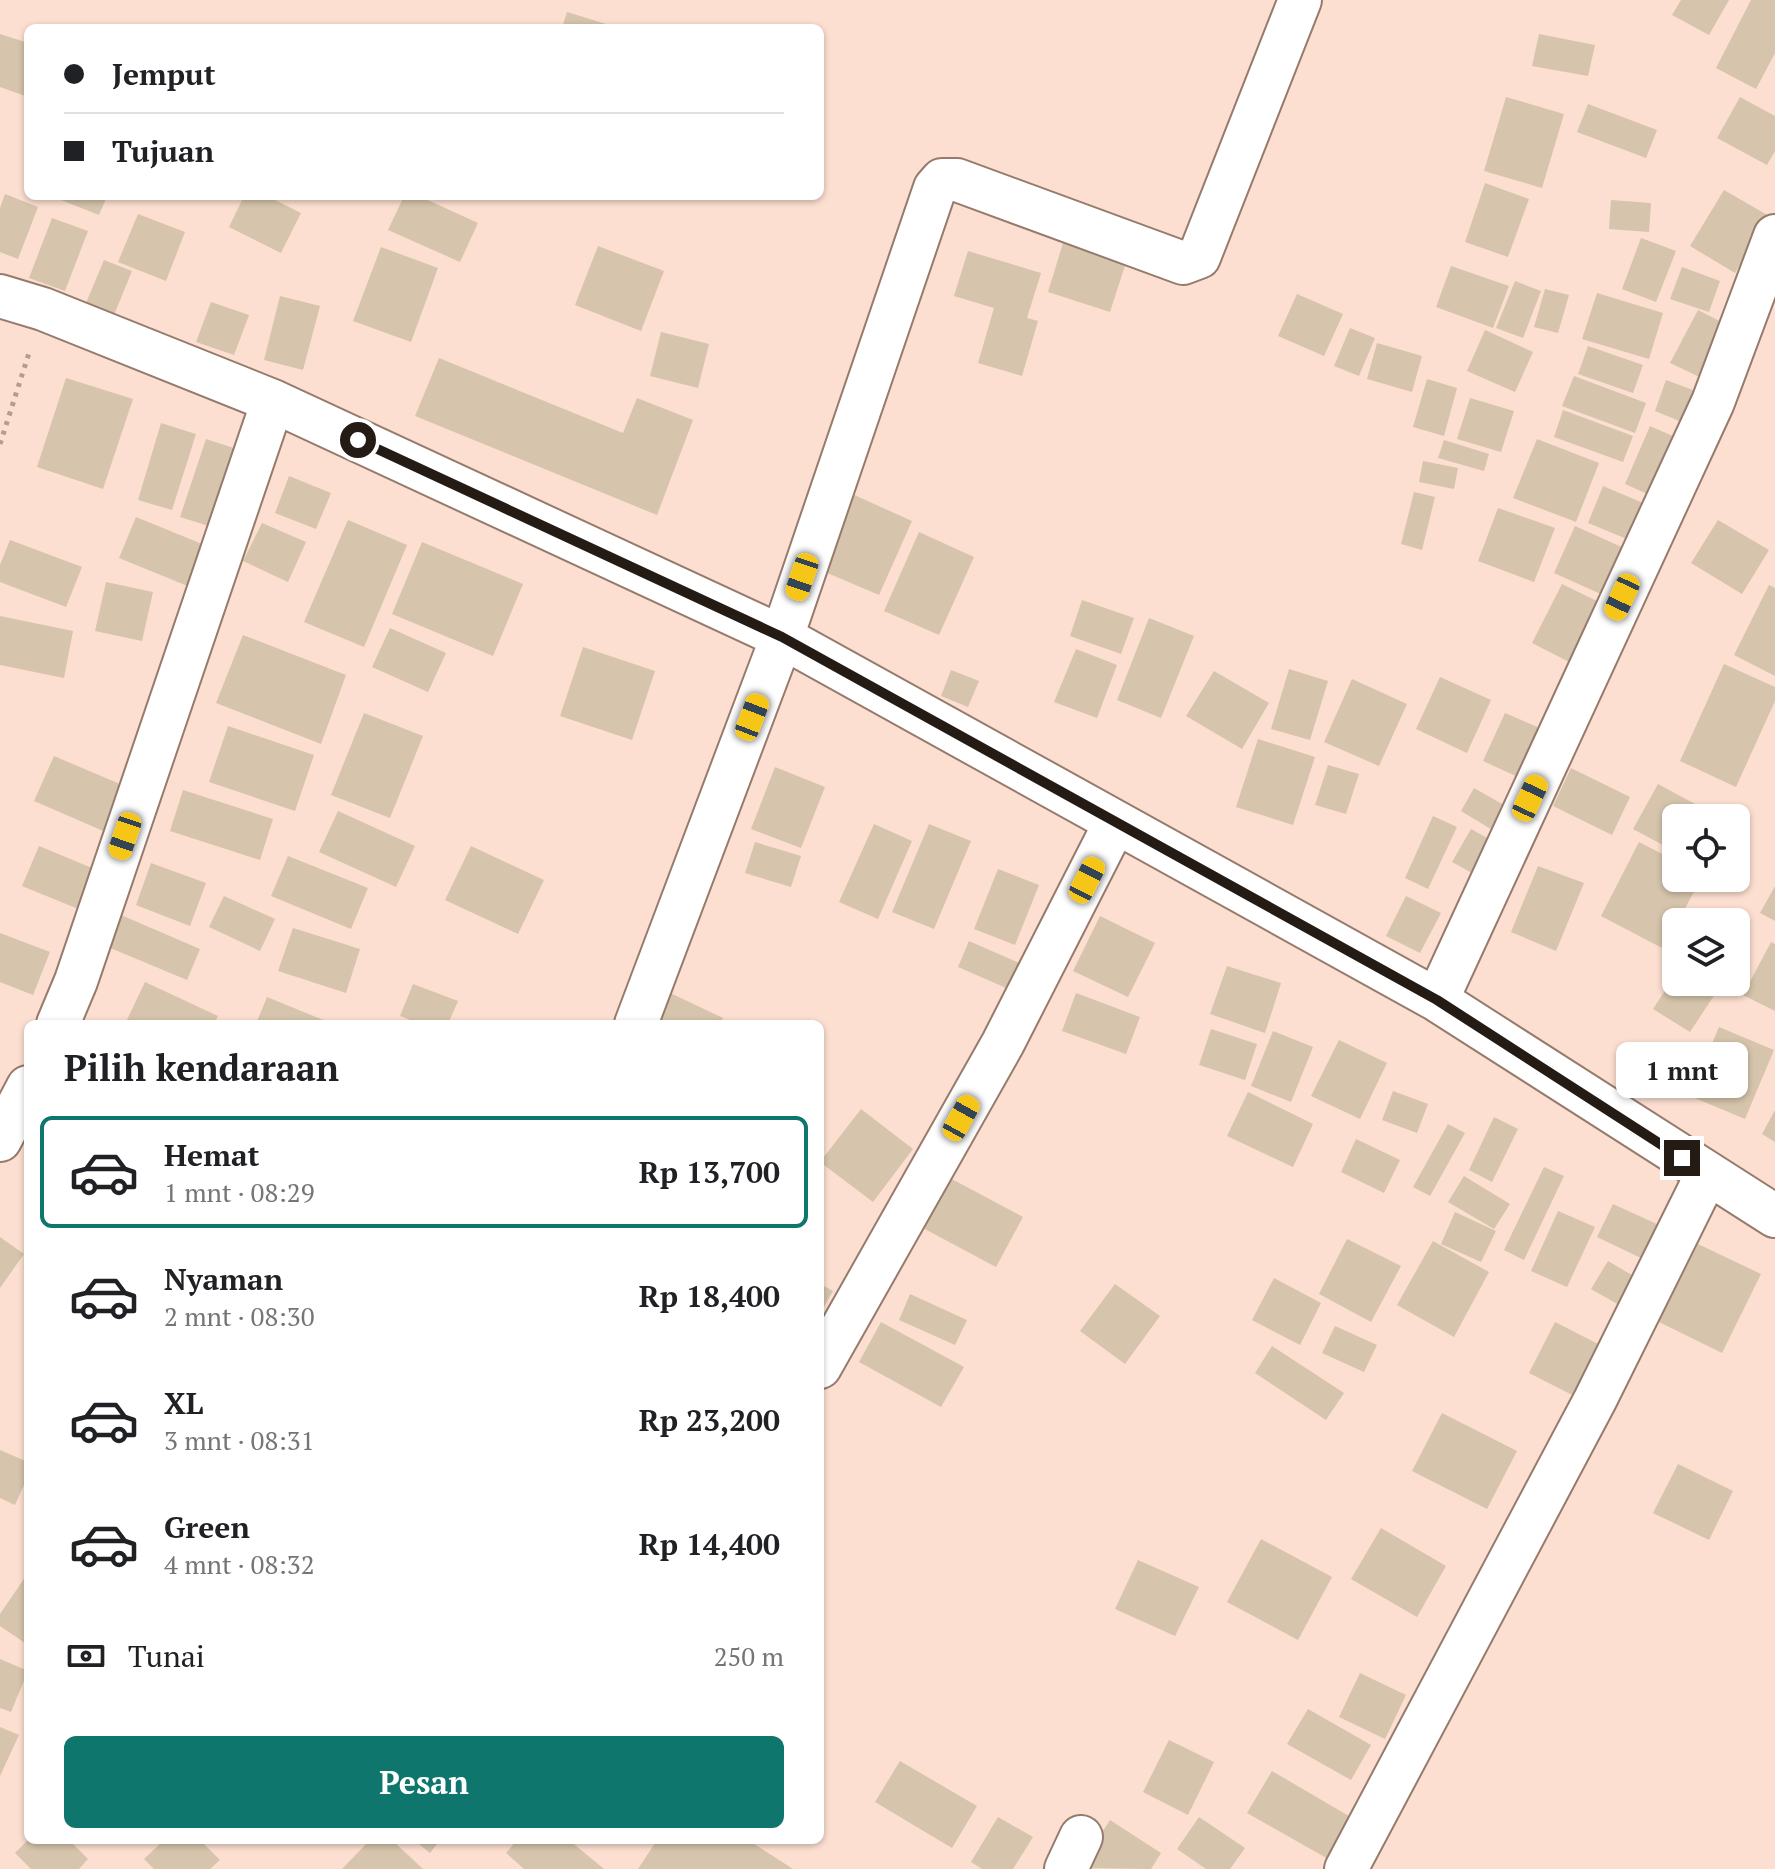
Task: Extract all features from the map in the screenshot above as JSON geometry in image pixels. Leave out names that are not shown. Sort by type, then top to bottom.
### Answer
[{"type":"street","points":[[638,1020],[782,637],[935,188],[942,180],[957,180],[1183,263],[1199,257],[1300,0]]},
{"type":"street","points":[[1437,1000],[1713,402],[1775,236]]},
{"type":"street","points":[[0,296],[43,309],[273,401],[782,637],[1437,1000],[1775,1216]]},
{"type":"street","points":[[60,1020],[76,981],[273,401]]},
{"type":"street","points":[[824,1360],[1003,1043],[1115,823]]},
{"type":"street","points":[[0,1140],[24,1095]]},
{"type":"street","points":[[1346,1869],[1595,1400],[1707,1174]]},
{"type":"path","points":[[0,444],[43,309]]},
{"type":"building","points":[[1681,0],[1729,0],[1709,35],[1672,15]]},
{"type":"building","points":[[1751,0],[1775,0],[1775,53],[1756,89],[1716,68]]},
{"type":"building","points":[[567,12],[606,24],[563,24]]},
{"type":"building","points":[[0,34],[24,42],[24,96],[0,87]]},
{"type":"building","points":[[1539,34],[1595,45],[1588,76],[1532,66]]},
{"type":"building","points":[[1506,97],[1564,114],[1542,188],[1484,171]]},
{"type":"building","points":[[1740,97],[1775,116],[1775,151],[1767,165],[1717,138]]},
{"type":"building","points":[[1588,104],[1657,130],[1646,158],[1577,132]]},
{"type":"building","points":[[1485,183],[1529,199],[1508,257],[1465,242]]},
{"type":"building","points":[[1724,190],[1769,216],[1735,273],[1690,246]]},
{"type":"building","points":[[5,194],[38,207],[18,259],[0,252],[0,208]]},
{"type":"building","points":[[61,200],[105,200],[99,215]]},
{"type":"building","points":[[242,200],[275,200],[301,213],[281,253],[229,227]]},
{"type":"building","points":[[402,200],[428,200],[478,223],[460,262],[388,230]]},
{"type":"building","points":[[1611,200],[1651,203],[1649,232],[1609,229]]},
{"type":"building","points":[[138,214],[185,232],[166,281],[118,262]]},
{"type":"building","points":[[52,218],[88,231],[65,291],[29,278]]},
{"type":"building","points":[[1067,230],[1130,250],[1110,312],[1048,292]]},
{"type":"building","points":[[1641,238],[1676,251],[1656,302],[1622,289]]},
{"type":"building","points":[[598,246],[664,271],[641,331],[575,305]]},
{"type":"building","points":[[381,247],[438,268],[411,342],[353,321]]},
{"type":"building","points":[[968,251],[1041,273],[1027,318],[1038,321],[1022,376],[978,363],[994,308],[954,296]]},
{"type":"building","points":[[104,260],[132,271],[114,315],[86,303]]},
{"type":"building","points":[[1451,266],[1509,286],[1493,328],[1436,307]]},
{"type":"building","points":[[1682,267],[1720,281],[1709,312],[1670,299]]},
{"type":"building","points":[[1515,281],[1541,291],[1523,338],[1496,328]]},
{"type":"building","points":[[1545,289],[1569,295],[1558,333],[1534,327]]},
{"type":"building","points":[[1597,293],[1663,313],[1649,359],[1582,339]]},
{"type":"building","points":[[1297,294],[1343,314],[1324,356],[1278,336]]},
{"type":"building","points":[[280,296],[320,306],[303,370],[264,360]]},
{"type":"building","points":[[211,302],[249,315],[234,355],[196,342]]},
{"type":"building","points":[[1698,310],[1737,330],[1710,382],[1670,363]]},
{"type":"building","points":[[1350,328],[1375,338],[1359,376],[1334,366]]},
{"type":"building","points":[[1485,330],[1533,352],[1515,392],[1467,371]]},
{"type":"building","points":[[661,332],[709,344],[698,388],[650,376]]},
{"type":"building","points":[[1377,343],[1422,356],[1412,392],[1367,379]]},
{"type":"building","points":[[1588,346],[1643,365],[1633,393],[1578,374]]},
{"type":"building","points":[[439,358],[623,433],[637,398],[693,420],[657,515],[415,416]]},
{"type":"building","points":[[1574,376],[1646,403],[1635,433],[1562,406]]},
{"type":"building","points":[[66,378],[133,399],[103,489],[37,467]]},
{"type":"building","points":[[1427,379],[1457,388],[1444,436],[1413,427]]},
{"type":"building","points":[[1666,380],[1709,396],[1696,428],[1655,411]]},
{"type":"building","points":[[1470,398],[1514,411],[1501,452],[1457,439]]},
{"type":"building","points":[[1563,410],[1633,436],[1623,462],[1554,437]]},
{"type":"building","points":[[161,423],[196,434],[172,510],[138,500]]},
{"type":"building","points":[[1650,426],[1689,443],[1663,501],[1625,484]]},
{"type":"building","points":[[206,439],[243,451],[218,529],[180,517]]},
{"type":"building","points":[[1537,439],[1599,463],[1576,522],[1513,498]]},
{"type":"building","points":[[1444,440],[1489,454],[1484,471],[1438,458]]},
{"type":"building","points":[[1423,461],[1458,468],[1454,489],[1419,482]]},
{"type":"building","points":[[289,476],[331,493],[316,529],[275,513]]},
{"type":"building","points":[[1603,486],[1655,508],[1639,544],[1588,523]]},
{"type":"building","points":[[1414,492],[1435,497],[1422,550],[1401,544]]},
{"type":"building","points":[[852,494],[912,521],[879,595],[818,569]]},
{"type":"building","points":[[1498,508],[1555,528],[1534,582],[1478,561]]},
{"type":"building","points":[[136,517],[207,546],[190,587],[119,558]]},
{"type":"building","points":[[348,520],[407,545],[364,647],[304,622]]},
{"type":"building","points":[[1718,520],[1769,550],[1742,594],[1691,563]]},
{"type":"building","points":[[262,523],[306,542],[288,582],[243,561]]},
{"type":"building","points":[[1575,526],[1635,553],[1614,600],[1554,573]]},
{"type":"building","points":[[919,532],[974,557],[939,635],[884,611]]},
{"type":"building","points":[[10,540],[82,567],[66,607],[0,582],[0,565]]},
{"type":"building","points":[[422,542],[523,584],[493,656],[392,614]]},
{"type":"building","points":[[106,582],[153,592],[142,641],[95,631]]},
{"type":"building","points":[[1562,584],[1609,607],[1579,667],[1532,643]]},
{"type":"building","points":[[1769,585],[1775,588],[1775,676],[1734,655]]},
{"type":"building","points":[[1082,600],[1134,618],[1121,654],[1070,636]]},
{"type":"building","points":[[0,616],[73,631],[64,678],[0,665]]},
{"type":"building","points":[[1149,618],[1194,636],[1161,718],[1117,700]]},
{"type":"building","points":[[390,628],[446,653],[428,692],[372,667]]},
{"type":"building","points":[[243,635],[346,675],[321,744],[216,703]]},
{"type":"building","points":[[583,647],[655,671],[632,740],[560,716]]},
{"type":"building","points":[[1076,649],[1117,665],[1097,718],[1054,702]]},
{"type":"building","points":[[1724,664],[1775,687],[1775,701],[1736,787],[1680,761]]},
{"type":"building","points":[[1289,669],[1328,681],[1310,740],[1271,729]]},
{"type":"building","points":[[951,670],[979,681],[968,707],[941,696]]},
{"type":"building","points":[[1214,671],[1269,703],[1242,749],[1186,716]]},
{"type":"building","points":[[1440,677],[1491,700],[1467,753],[1416,729]]},
{"type":"building","points":[[1352,679],[1407,704],[1379,766],[1324,742]]},
{"type":"building","points":[[364,713],[423,736],[390,818],[331,795]]},
{"type":"building","points":[[1505,713],[1542,729],[1520,778],[1483,761]]},
{"type":"building","points":[[228,726],[314,755],[295,811],[209,782]]},
{"type":"building","points":[[1258,739],[1315,757],[1293,825],[1236,807]]},
{"type":"building","points":[[54,756],[127,787],[108,833],[34,801]]},
{"type":"building","points":[[1328,765],[1359,774],[1346,814],[1315,805]]},
{"type":"building","points":[[775,767],[825,787],[801,848],[751,829]]},
{"type":"building","points":[[1571,768],[1630,797],[1612,835],[1553,806]]},
{"type":"building","points":[[1658,784],[1695,804],[1662,804],[1662,845],[1633,829]]},
{"type":"building","points":[[1474,788],[1518,813],[1504,837],[1461,811]]},
{"type":"building","points":[[183,790],[273,819],[260,860],[170,831]]},
{"type":"building","points":[[338,811],[415,846],[396,887],[319,852]]},
{"type":"building","points":[[1433,816],[1457,827],[1428,889],[1405,878]]},
{"type":"building","points":[[874,824],[912,841],[878,919],[839,902]]},
{"type":"building","points":[[929,824],[971,841],[934,929],[892,912]]},
{"type":"building","points":[[1471,829],[1500,845],[1481,878],[1452,862]]},
{"type":"building","points":[[755,842],[801,856],[791,887],[745,873]]},
{"type":"building","points":[[1639,842],[1662,854],[1662,892],[1694,892],[1685,908],[1662,908],[1662,948],[1601,916]]},
{"type":"building","points":[[39,846],[104,873],[88,913],[22,886]]},
{"type":"building","points":[[471,846],[544,880],[518,934],[445,900]]},
{"type":"building","points":[[288,856],[368,888],[351,929],[271,896]]},
{"type":"building","points":[[151,863],[206,883],[190,926],[136,905]]},
{"type":"building","points":[[1538,866],[1584,883],[1556,951],[1511,932]]},
{"type":"building","points":[[998,869],[1039,885],[1015,945],[974,929]]},
{"type":"building","points":[[1775,886],[1775,921],[1760,913]]},
{"type":"building","points":[[224,896],[275,919],[260,951],[209,927]]},
{"type":"building","points":[[1406,896],[1441,913],[1420,953],[1386,936]]},
{"type":"building","points":[[121,915],[200,949],[187,980],[108,947]]},
{"type":"building","points":[[1100,916],[1155,943],[1128,997],[1073,971]]},
{"type":"building","points":[[293,928],[360,949],[346,993],[278,971]]},
{"type":"building","points":[[0,933],[50,952],[33,995],[0,982]]},
{"type":"building","points":[[969,941],[1024,965],[1013,991],[958,967]]},
{"type":"building","points":[[1771,942],[1775,944],[1775,1011],[1745,996],[1750,996],[1750,982]]},
{"type":"building","points":[[1227,966],[1281,983],[1265,1033],[1210,1014]]},
{"type":"building","points":[[145,982],[218,1016],[216,1020],[127,1020]]},
{"type":"building","points":[[413,984],[458,1001],[450,1020],[410,1020],[400,1016]]},
{"type":"building","points":[[668,992],[723,1018],[722,1020],[655,1020]]},
{"type":"building","points":[[1076,993],[1140,1017],[1126,1054],[1062,1031]]},
{"type":"building","points":[[1662,995],[1714,996],[1690,1032],[1653,1009]]},
{"type":"building","points":[[267,997],[323,1020],[258,1020]]},
{"type":"building","points":[[1719,1027],[1774,1050],[1745,1119],[1690,1096]]},
{"type":"building","points":[[1211,1029],[1257,1044],[1245,1080],[1199,1065]]},
{"type":"building","points":[[1273,1031],[1313,1047],[1291,1102],[1251,1086]]},
{"type":"building","points":[[1339,1040],[1387,1063],[1360,1119],[1311,1096]]},
{"type":"building","points":[[1393,1091],[1428,1104],[1417,1133],[1382,1120]]},
{"type":"building","points":[[1248,1092],[1313,1124],[1293,1167],[1227,1136]]},
{"type":"building","points":[[861,1109],[913,1149],[873,1202],[824,1165],[824,1157]]},
{"type":"building","points":[[1775,1110],[1775,1142],[1762,1134]]},
{"type":"building","points":[[1494,1117],[1518,1129],[1492,1182],[1469,1170]]},
{"type":"building","points":[[1448,1124],[1465,1133],[1430,1196],[1413,1187]]},
{"type":"building","points":[[1356,1139],[1400,1160],[1384,1193],[1341,1172]]},
{"type":"building","points":[[1544,1167],[1564,1176],[1524,1260],[1504,1250]]},
{"type":"building","points":[[1464,1176],[1510,1204],[1494,1229],[1448,1202]]},
{"type":"building","points":[[948,1177],[1023,1217],[996,1267],[921,1227]]},
{"type":"building","points":[[1613,1204],[1659,1225],[1643,1259],[1597,1237]]},
{"type":"building","points":[[1558,1211],[1595,1227],[1567,1287],[1531,1271]]},
{"type":"building","points":[[1455,1212],[1496,1231],[1481,1262],[1441,1244]]},
{"type":"building","points":[[0,1237],[24,1254],[0,1288]]},
{"type":"building","points":[[1347,1239],[1401,1266],[1371,1322],[1319,1294]]},
{"type":"building","points":[[1433,1241],[1489,1272],[1454,1337],[1397,1305]]},
{"type":"building","points":[[1698,1244],[1761,1274],[1722,1353],[1659,1322]]},
{"type":"building","points":[[1608,1261],[1642,1281],[1626,1309],[1591,1289]]},
{"type":"building","points":[[1274,1278],[1321,1303],[1300,1345],[1252,1320]]},
{"type":"building","points":[[1115,1284],[1160,1316],[1125,1364],[1080,1331]]},
{"type":"building","points":[[824,1286],[833,1291],[824,1307]]},
{"type":"building","points":[[910,1294],[967,1320],[955,1345],[899,1320]]},
{"type":"building","points":[[881,1322],[964,1367],[941,1407],[859,1362]]},
{"type":"building","points":[[1555,1322],[1612,1351],[1586,1402],[1529,1373]]},
{"type":"building","points":[[1335,1326],[1377,1345],[1364,1372],[1322,1353]]},
{"type":"building","points":[[1272,1346],[1344,1393],[1326,1420],[1255,1373]]},
{"type":"building","points":[[1442,1413],[1517,1451],[1487,1509],[1412,1471]]},
{"type":"building","points":[[0,1450],[24,1460],[24,1485],[15,1505],[0,1498]]},
{"type":"building","points":[[1678,1464],[1733,1491],[1709,1540],[1653,1513]]},
{"type":"building","points":[[1381,1528],[1446,1566],[1417,1617],[1351,1579]]},
{"type":"building","points":[[1261,1539],[1332,1577],[1298,1640],[1227,1602]]},
{"type":"building","points":[[1138,1560],[1199,1587],[1175,1636],[1115,1609]]},
{"type":"building","points":[[24,1579],[24,1642],[0,1626],[0,1614]]},
{"type":"building","points":[[0,1659],[24,1669],[24,1681],[11,1712],[0,1708]]},
{"type":"building","points":[[1360,1673],[1406,1695],[1385,1739],[1339,1717]]},
{"type":"building","points":[[1308,1709],[1371,1745],[1351,1780],[1287,1744]]},
{"type":"building","points":[[0,1727],[19,1735],[0,1776]]},
{"type":"building","points":[[1169,1740],[1214,1762],[1188,1815],[1143,1792]]},
{"type":"building","points":[[900,1761],[977,1806],[952,1848],[875,1802]]},
{"type":"building","points":[[1272,1771],[1354,1819],[1330,1860],[1247,1813]]},
{"type":"building","points":[[998,1817],[1033,1837],[1013,1869],[982,1869],[971,1862]]},
{"type":"building","points":[[1199,1817],[1245,1848],[1230,1869],[1206,1869],[1177,1849]]},
{"type":"building","points":[[1110,1820],[1161,1853],[1151,1869],[1079,1868]]},
{"type":"building","points":[[24,1844],[73,1844],[88,1859],[79,1869],[31,1869],[15,1853]]},
{"type":"building","points":[[160,1844],[204,1844],[220,1860],[210,1869],[154,1869],[144,1859]]},
{"type":"building","points":[[366,1844],[396,1844],[423,1869],[342,1869]]},
{"type":"building","points":[[419,1844],[437,1844],[430,1853]]},
{"type":"building","points":[[514,1844],[574,1844],[604,1869],[524,1869],[506,1853]]},
{"type":"building","points":[[654,1844],[754,1844],[793,1869],[638,1869]]},
{"type":"route","points":[[358,440],[782,637],[1437,1000],[1682,1158]]}]
